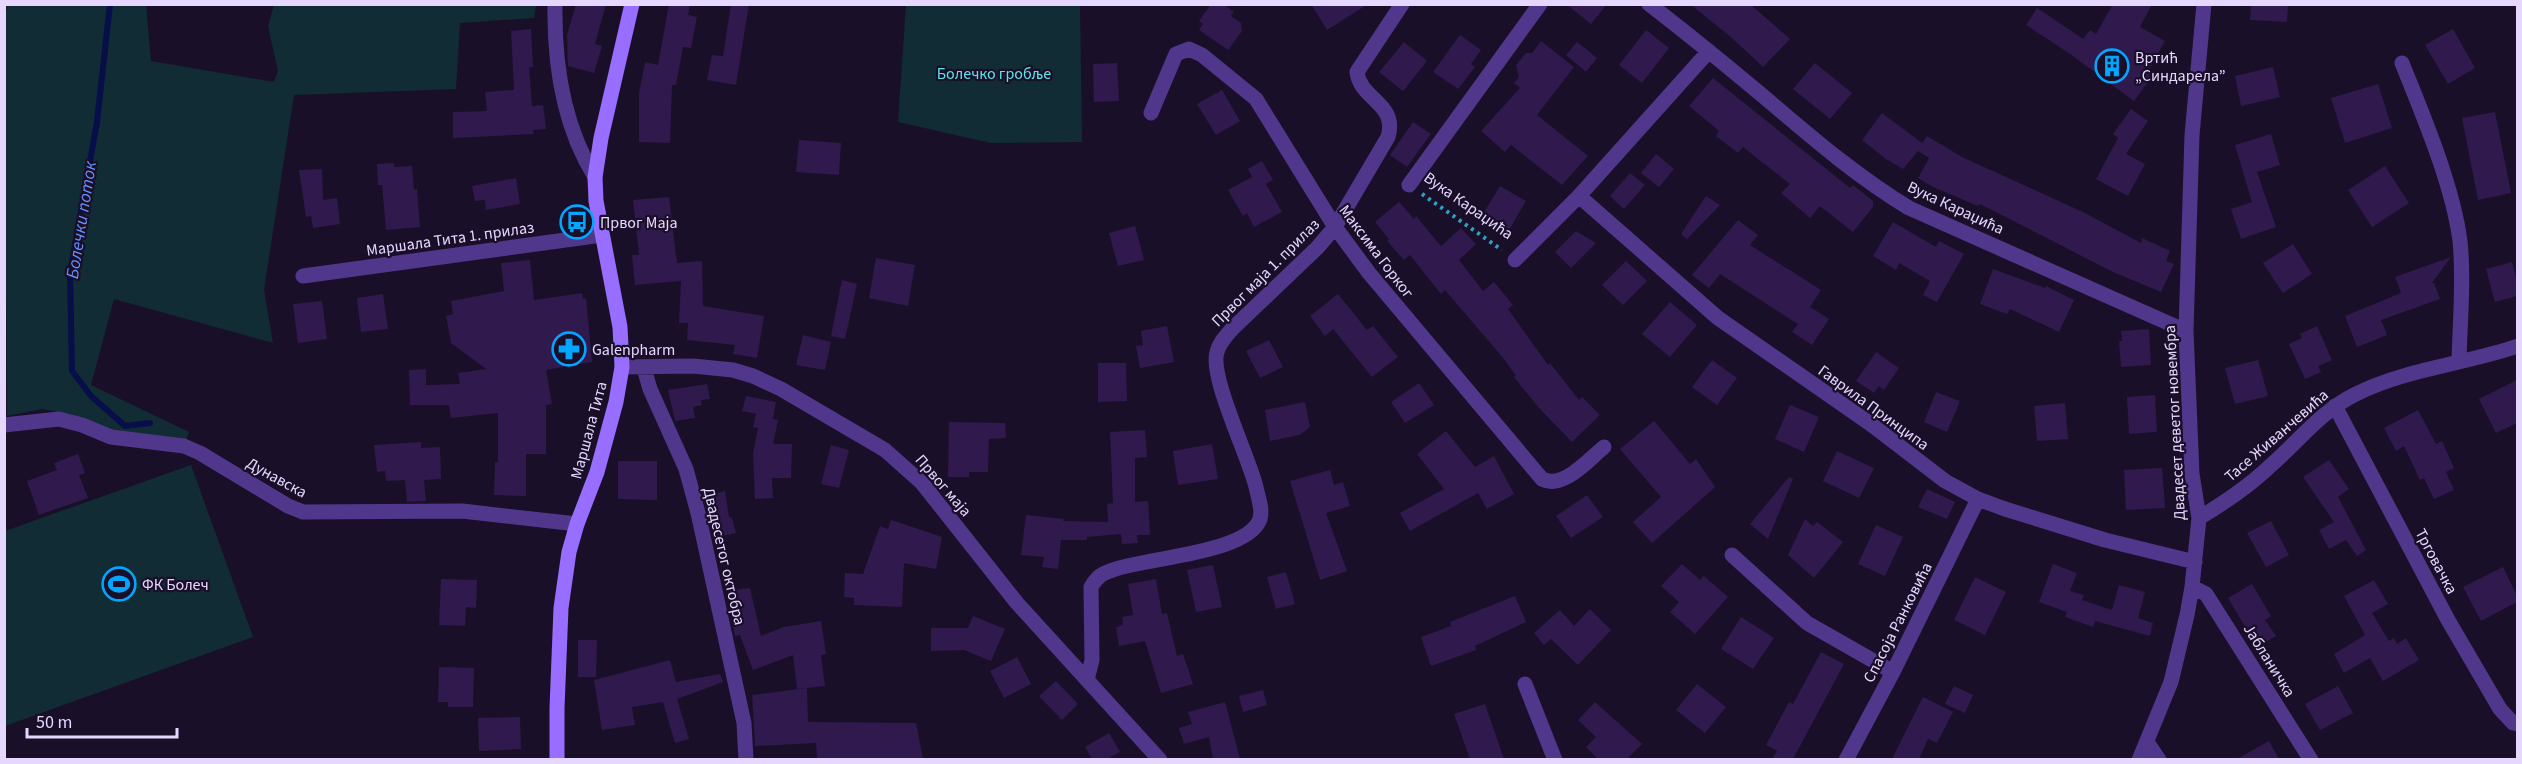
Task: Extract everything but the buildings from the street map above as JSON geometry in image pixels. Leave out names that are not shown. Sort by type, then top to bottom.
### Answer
[{"type":"street","points":[[555,4],[555,36],[565,105],[583,157],[595,177]]},
{"type":"street","name":"Маршала Тита","points":[[557,759],[561,608],[569,552],[597,472],[616,402],[622,367],[620,327],[596,201],[595,177],[603,126],[632,4]]},
{"type":"street","points":[[1335,227],[1391,129],[1388,114],[1362,86],[1357,72],[1402,4]]},
{"type":"street","name":"Вука Караџића","points":[[1409,185],[1540,4]]},
{"type":"street","name":"Вука Караџића","points":[[1649,4],[1833,155],[1909,208],[2186,331]]},
{"type":"street","name":"Двадесет деветог новембра","points":[[2139,759],[2170,682],[2192,587],[2199,518],[2192,474],[2186,331],[2192,135],[2204,4]]},
{"type":"street","name":"Максима Горког","points":[[1151,113],[1176,54],[1189,49],[1202,55],[1256,99],[1335,227],[1426,344],[1542,479],[1548,482],[1562,480],[1604,447]]},
{"type":"street","name":"Вука Караџића","points":[[1515,260],[1579,196],[1709,51]]},
{"type":"street","points":[[2402,63],[2423,116],[2455,214],[2461,267],[2460,360]]},
{"type":"street","name":"Гаврила Принципа","points":[[1579,196],[1718,318],[1872,425],[1945,481],[1978,499],[2105,540],[2194,562]]},
{"type":"street","name":"Првог маја 1. прилаз","points":[[1087,680],[1092,660],[1091,587],[1096,579],[1103,573],[1210,550],[1256,527],[1261,518],[1253,473],[1218,376],[1216,353],[1220,343],[1232,329],[1317,248],[1335,227]]},
{"type":"street","name":"Маршала Тита 1. прилаз","points":[[303,276],[602,235]]},
{"type":"street","name":"Тасе Живанчевића","points":[[2199,518],[2249,485],[2335,406],[2356,394],[2460,360],[2517,346]]},
{"type":"street","name":"Првог маја","points":[[622,367],[716,368],[753,376],[781,389],[885,450],[922,483],[1017,603],[1160,759]]},
{"type":"street","name":"Двадесетог октобра","points":[[644,368],[650,389],[686,469],[698,513],[744,723],[746,759]]},
{"type":"street","name":"Трговачка","points":[[2335,406],[2448,620],[2500,709],[2513,723],[2517,724]]},
{"type":"street","name":"Дунавска","points":[[4,425],[59,419],[82,425],[111,437],[184,446],[200,453],[288,506],[303,512],[462,511],[577,524]]},
{"type":"street","name":"Спасоја Ранковића","points":[[1846,759],[1893,672],[1978,499]]},
{"type":"street","points":[[1732,555],[1807,623],[1893,672]]},
{"type":"street","name":"Јабланичка","points":[[2192,587],[2206,594],[2311,759]]},
{"type":"street","points":[[1525,684],[1555,759]]},
{"type":"street","points":[[2147,742],[2159,759]]},
{"type":"path","name":"Вука Караџића","points":[[1409,185],[1515,260]]},
{"type":"green space","points":[[8,5],[146,5],[151,61],[274,82],[278,71],[268,26],[274,5],[536,5],[534,18],[460,23],[456,89],[294,95],[264,290],[273,343],[114,299],[91,385],[189,432],[185,442],[114,434],[71,414],[42,409],[7,416],[4,17]]},
{"type":"green space","name":"Болечко гробље","points":[[906,5],[1080,5],[1082,142],[991,143],[898,122]]},
{"type":"green space","name":"ФК Болеч","points":[[191,465],[253,637],[5,726],[5,531]]},
{"type":"waterway","name":"Болечки поток","points":[[110,4],[97,122],[70,273],[72,371],[91,396],[125,426],[150,423]]},
{"type":"place","name":"Вртић „Синдарела”","points":[[2112,66]]},
{"type":"place","name":"Првог Маја","points":[[577,222]]},
{"type":"place","name":"Galenpharm","points":[[569,349]]},
{"type":"place","name":"ФК Болеч","points":[[119,584]]}]
